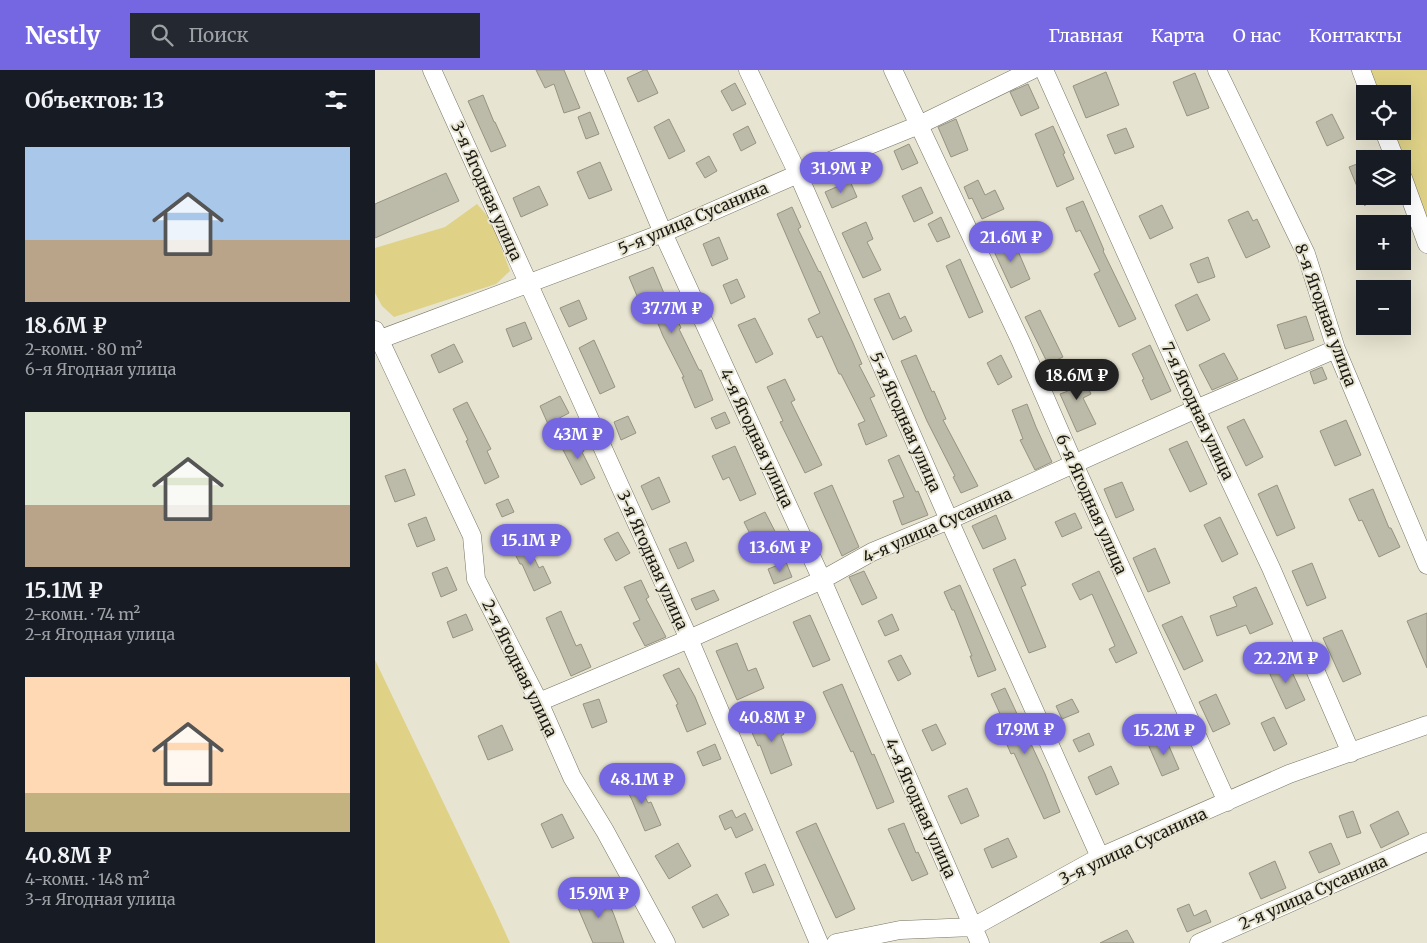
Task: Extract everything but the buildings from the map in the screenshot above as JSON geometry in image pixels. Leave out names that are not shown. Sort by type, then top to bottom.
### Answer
[{"type":"street","name":"3-я Ягодная улица","points":[[432,70],[689,640],[819,943]]},
{"type":"street","name":"4-я Ягодная улица","points":[[594,70],[663,233],[821,580],[977,935]]},
{"type":"street","name":"5-я Ягодная улица","points":[[748,70],[798,174],[949,520],[1101,858]]},
{"type":"street","name":"6-я Ягодная улица","points":[[893,70],[1021,342],[1073,464],[1227,802]]},
{"type":"street","name":"5-я улица Сусанина","points":[[377,337],[529,284],[663,233],[798,174],[919,125],[1032,70]]},
{"type":"street","name":"7-я Ягодная улица","points":[[1044,70],[1196,409],[1271,568],[1351,753]]},
{"type":"street","name":"8-я Ягодная улица","points":[[1217,70],[1306,254],[1336,349],[1427,565]]},
{"type":"street","points":[[1361,70],[1367,85]]},
{"type":"street","points":[[1411,200],[1427,244]]},
{"type":"street","name":"2-я Ягодная улица","points":[[377,337],[472,536],[476,579],[539,702],[572,777],[605,831],[666,943]]},
{"type":"street","name":"4-я улица Сусанина","points":[[539,702],[689,640],[821,580],[872,552],[949,520],[1196,409],[1336,349]]},
{"type":"street","name":"3-я улица Сусанина","points":[[836,943],[900,930],[977,935],[1101,858],[1289,774],[1427,725]]},
{"type":"street","name":"2-я улица Сусанина","points":[[1199,943],[1427,842]]},
{"type":"shaded area","points":[[1368,70],[1427,70],[1427,222],[1411,180],[1411,150],[1399,150],[1395,140],[1411,140],[1411,85],[1374,85]]},
{"type":"shaded area","points":[[477,204],[491,220],[510,271],[496,284],[394,317],[382,306],[375,293],[375,248],[445,227]]},
{"type":"shaded area","points":[[375,660],[495,910],[510,943],[375,943]]}]
